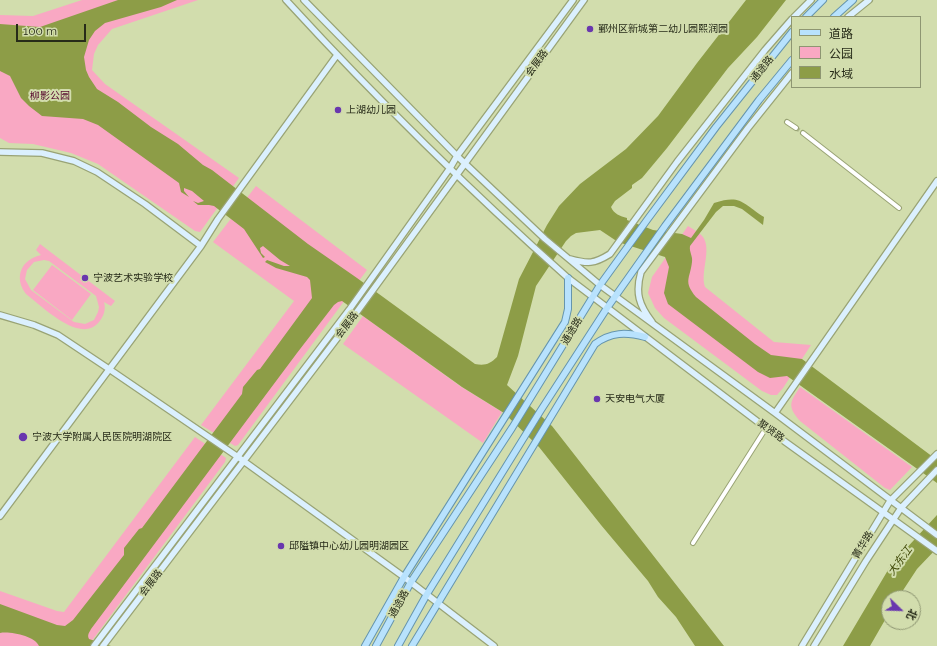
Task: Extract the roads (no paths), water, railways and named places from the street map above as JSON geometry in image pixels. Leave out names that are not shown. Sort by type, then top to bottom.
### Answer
[{"type":"main road","points":[[807,16],[823,0]]},
{"type":"main road","points":[[835,16],[854,0]]},
{"type":"main road","name":"通途路","points":[[376,646],[411,582],[512,428],[600,285],[716,127],[791,33]]},
{"type":"main road","name":"通途路","points":[[398,646],[427,594],[541,410],[615,297],[664,226],[759,100],[791,61]]},
{"type":"main road","points":[[365,646],[404,577],[565,322],[568,309],[568,278]]},
{"type":"main road","points":[[412,646],[548,419],[595,344],[601,339],[612,334],[624,333],[645,337]]},
{"type":"street","name":"聚贤路","points":[[286,0],[337,55],[456,175],[568,278],[766,428],[937,550]]},
{"type":"street","name":"聚贤路","points":[[304,0],[457,156],[545,239],[615,297],[775,413],[937,535]]},
{"type":"street","name":"会展路","points":[[95,645],[349,310],[457,156],[573,0]]},
{"type":"street","name":"会展路","points":[[104,645],[354,316],[584,0]]},
{"type":"street","points":[[795,16],[811,0]]},
{"type":"street","points":[[849,16],[869,0]]},
{"type":"street","points":[[568,258],[587,263],[599,261],[610,254],[677,162],[765,50],[791,20]]},
{"type":"street","points":[[0,516],[201,246],[218,219],[337,55]]},
{"type":"street","points":[[657,327],[646,314],[639,296],[638,284],[641,272],[753,122],[791,74]]},
{"type":"street","points":[[787,122],[796,128]]},
{"type":"street","points":[[803,133],[899,208]]},
{"type":"street","points":[[0,152],[42,153],[80,164],[97,172],[145,204],[201,246]]},
{"type":"street","points":[[775,413],[937,181]]},
{"type":"street","points":[[0,315],[34,325],[58,335],[109,368],[238,457],[411,582],[494,646]]},
{"type":"street","points":[[693,543],[766,428]]},
{"type":"street","name":"菁华路","points":[[802,646],[890,500],[937,454]]},
{"type":"street","points":[[814,646],[866,560],[893,519],[901,508],[937,470]]},
{"type":"water","points":[[118,0],[177,0],[161,7],[105,23],[95,31],[89,40],[84,57],[86,70],[97,89],[178,144],[203,165],[212,170],[308,244],[475,364],[485,365],[497,357],[519,279],[547,225],[559,206],[580,184],[626,149],[658,116],[746,0],[786,0],[757,37],[728,68],[667,148],[642,178],[632,185],[632,188],[615,201],[611,207],[616,213],[627,218],[627,220],[653,230],[682,234],[691,238],[714,203],[723,200],[730,199],[741,201],[764,217],[763,225],[742,209],[734,206],[723,206],[716,212],[690,246],[692,260],[688,283],[692,292],[696,297],[771,355],[802,359],[937,460],[937,483],[787,376],[770,378],[758,372],[668,304],[664,293],[669,267],[665,257],[618,242],[600,230],[576,233],[566,241],[536,286],[518,356],[507,385],[552,426],[724,646],[695,646],[676,617],[658,597],[648,581],[539,447],[504,413],[462,387],[342,301],[334,305],[297,353],[91,629],[88,635],[89,639],[111,646],[39,646],[33,639],[22,635],[0,633],[0,604],[57,625],[65,626],[73,620],[124,555],[124,548],[139,529],[142,528],[242,394],[243,387],[257,370],[260,369],[312,298],[310,280],[307,277],[276,268],[265,262],[267,260],[284,266],[290,266],[263,246],[260,248],[261,253],[265,257],[263,258],[244,229],[214,206],[198,205],[193,201],[198,203],[204,201],[192,191],[184,188],[184,191],[189,197],[181,192],[179,183],[98,125],[83,119],[42,116],[21,98],[10,76],[0,71],[0,24],[40,27]]},
{"type":"water","name":"大东江","points":[[937,515],[937,548],[917,569],[903,590],[881,590],[881,627],[870,646],[843,646],[891,565]]},
{"type":"tunnel","points":[[796,128],[803,133]]},
{"type":"place","name":"鄞州区新城第二幼儿园熙润园","points":[[590,29]]},
{"type":"place","name":"上湖幼儿园","points":[[338,110]]},
{"type":"place","name":"宁波艺术实验学校","points":[[85,278]]},
{"type":"place","name":"天安电气大厦","points":[[597,399]]},
{"type":"place","name":"宁波大学附属人民医院明湖院区","points":[[23,437]]},
{"type":"place","name":"邱隘镇中心幼儿园明湖园区","points":[[281,546]]},
{"type":"park label","name":"柳影公园","points":[[50,96]]}]
